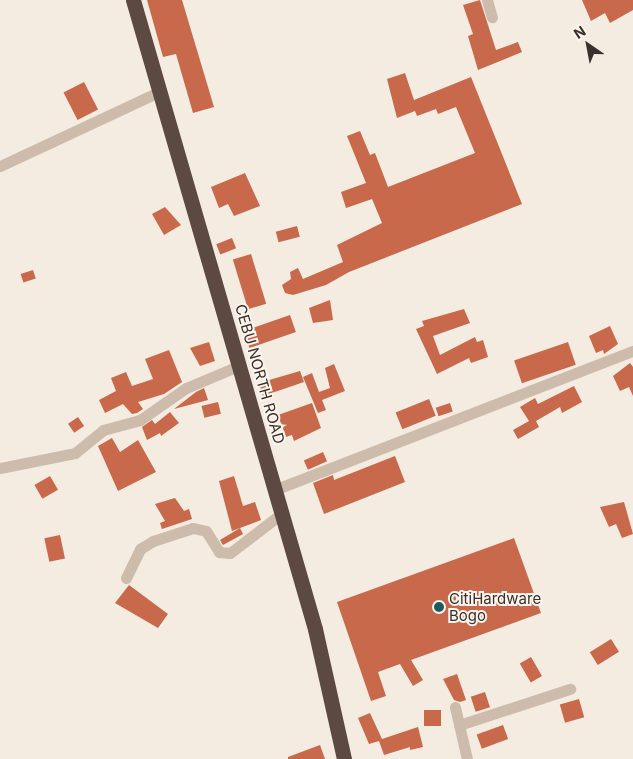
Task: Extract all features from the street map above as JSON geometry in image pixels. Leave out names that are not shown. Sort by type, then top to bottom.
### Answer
[{"type":"highway","name":"CEBU NORTH ROAD","points":[[133,0],[159,92],[200,220],[238,366],[315,629],[344,759]]},
{"type":"street","points":[[487,0],[492,18]]},
{"type":"street","points":[[0,166],[159,92]]},
{"type":"street","points":[[274,490],[633,351]]},
{"type":"street","points":[[0,468],[75,453],[102,430],[140,420],[186,388],[238,366]]},
{"type":"street","points":[[126,578],[140,549],[153,541],[194,528],[206,532],[219,552],[230,554],[281,514]]},
{"type":"street","points":[[459,725],[570,689]]},
{"type":"street","points":[[455,707],[467,759]]},
{"type":"building","points":[[147,0],[182,0],[214,107],[193,113],[176,54],[163,57]]},
{"type":"building","points":[[480,0],[496,50],[518,42],[522,52],[478,70],[468,36],[473,34],[463,5]]},
{"type":"building","points":[[582,0],[633,0],[633,10],[610,23],[605,13],[591,21]]},
{"type":"building","points":[[405,73],[414,100],[471,77],[522,204],[349,272],[326,285],[293,295],[285,293],[282,285],[291,279],[290,272],[298,268],[303,279],[343,262],[337,245],[382,223],[372,199],[346,208],[341,192],[366,183],[347,136],[360,131],[370,155],[375,153],[388,187],[475,153],[456,107],[438,114],[436,109],[417,116],[415,111],[397,118],[387,79]]},
{"type":"building","points":[[84,82],[98,110],[78,120],[64,92]]},
{"type":"building","points":[[245,173],[260,206],[234,216],[228,204],[219,208],[211,187]]},
{"type":"building","points":[[165,207],[181,225],[164,235],[152,214]]},
{"type":"building","points":[[297,226],[300,237],[279,242],[276,232]]},
{"type":"building","points":[[232,238],[236,248],[220,255],[216,244]]},
{"type":"building","points":[[251,254],[266,304],[248,309],[233,260]]},
{"type":"building","points":[[33,270],[36,279],[23,283],[21,274]]},
{"type":"building","points":[[330,300],[333,320],[313,323],[309,308]]},
{"type":"building","points":[[464,309],[470,323],[433,336],[440,355],[475,337],[477,342],[483,340],[488,357],[471,363],[469,358],[437,374],[416,329],[424,326],[422,321]]},
{"type":"building","points":[[290,315],[296,332],[250,348],[244,331]]},
{"type":"building","points":[[610,326],[618,344],[604,354],[603,350],[596,353],[589,336]]},
{"type":"building","points":[[209,342],[215,361],[200,366],[190,348]]},
{"type":"building","points":[[568,342],[576,365],[522,383],[514,361]]},
{"type":"building","points":[[169,350],[182,382],[164,394],[138,402],[143,409],[137,413],[132,414],[123,404],[105,413],[99,400],[116,391],[111,378],[126,372],[132,386],[153,379],[145,359]]},
{"type":"building","points":[[630,363],[633,367],[633,396],[629,387],[620,391],[613,376]]},
{"type":"building","points":[[334,364],[345,391],[322,400],[326,410],[318,413],[303,377],[312,373],[319,392],[330,388],[325,368]]},
{"type":"building","points":[[300,371],[304,382],[263,396],[259,383]]},
{"type":"building","points":[[574,386],[582,402],[562,413],[560,407],[536,421],[539,427],[518,439],[513,430],[529,421],[520,407],[535,398],[538,404]]},
{"type":"building","points":[[204,388],[208,400],[174,409],[196,392]]},
{"type":"building","points":[[429,399],[436,416],[402,429],[396,412]]},
{"type":"building","points":[[218,402],[221,414],[204,418],[202,406]]},
{"type":"building","points":[[312,403],[321,428],[294,441],[292,435],[286,437],[278,415]]},
{"type":"building","points":[[450,403],[453,412],[439,416],[436,408]]},
{"type":"building","points":[[170,412],[179,423],[161,436],[160,433],[147,440],[142,427],[152,420],[155,424]]},
{"type":"building","points":[[78,417],[84,426],[74,433],[68,424]]},
{"type":"building","points":[[112,438],[120,452],[138,440],[156,472],[118,491],[98,446]]},
{"type":"building","points":[[323,452],[327,461],[308,470],[304,461]]},
{"type":"building","points":[[395,456],[405,482],[324,514],[313,483],[333,475],[334,480]]},
{"type":"building","points":[[50,476],[58,490],[42,499],[34,485]]},
{"type":"building","points":[[234,476],[243,506],[255,502],[261,520],[232,531],[219,481]]},
{"type":"building","points":[[175,498],[184,511],[189,509],[192,519],[162,529],[160,523],[165,521],[155,504]]},
{"type":"building","points":[[624,502],[633,534],[622,538],[616,524],[609,527],[600,507]]},
{"type":"building","points":[[240,528],[243,534],[223,545],[220,540]]},
{"type":"building","points":[[60,535],[65,558],[49,562],[44,538]]},
{"type":"building","name":"CitiHardware Bogo","points":[[514,538],[541,613],[411,660],[423,680],[413,686],[400,664],[378,672],[386,696],[371,701],[337,602]]},
{"type":"building","points":[[129,585],[168,614],[158,628],[115,603]]},
{"type":"building","points":[[611,639],[619,652],[598,665],[590,652]]},
{"type":"building","points":[[531,657],[542,676],[531,683],[520,664]]},
{"type":"building","points":[[457,674],[466,700],[460,702],[454,700],[443,679]]},
{"type":"building","points":[[485,692],[490,707],[476,712],[471,697]]},
{"type":"building","points":[[579,699],[584,717],[565,723],[560,705]]},
{"type":"building","points":[[424,710],[441,710],[441,726],[424,726]]},
{"type":"building","points":[[370,713],[382,739],[418,727],[423,747],[410,750],[410,747],[384,755],[379,741],[369,744],[358,718]]},
{"type":"building","points":[[503,725],[508,739],[482,749],[477,735]]},
{"type":"building","points":[[320,745],[325,759],[288,759],[288,757]]},
{"type":"place","name":"CitiHardware Bogo","points":[[439,607]]}]
